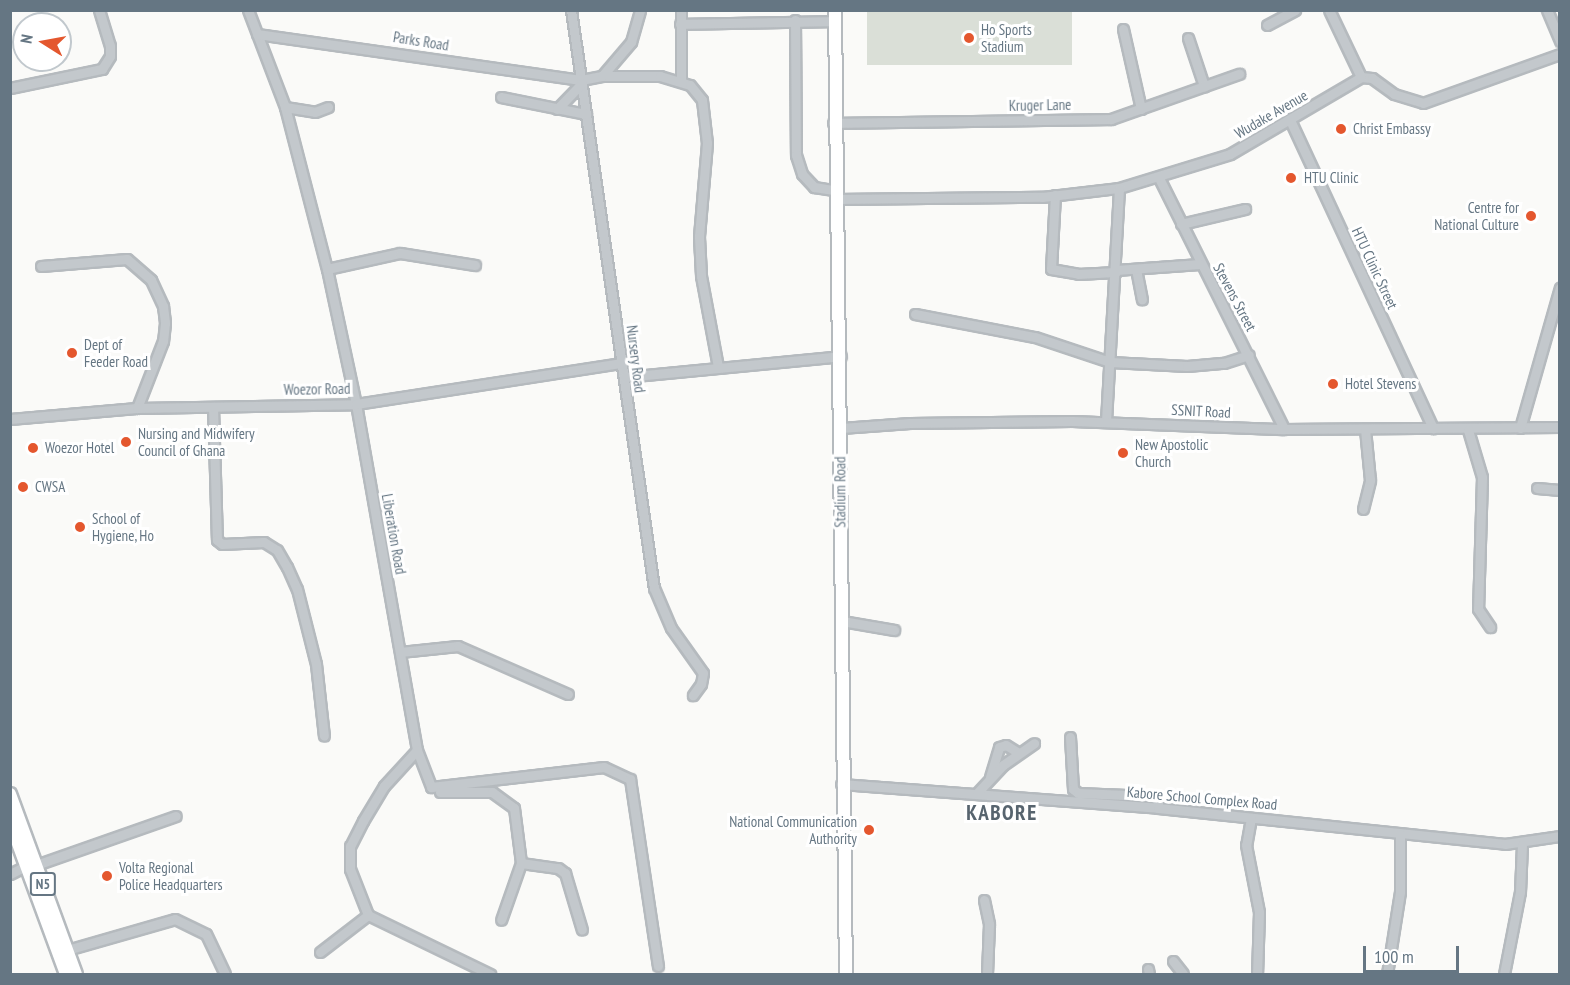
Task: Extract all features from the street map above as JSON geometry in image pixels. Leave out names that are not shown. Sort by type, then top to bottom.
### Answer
[{"type":"main road","name":"Stadium Road","points":[[835,16],[833,123],[841,356],[841,784],[846,975]]},
{"type":"main road","name":"N5","points":[[10,794],[66,975]]},
{"type":"main road","name":"N5","points":[[10,822],[31,866],[76,975]]},
{"type":"street","points":[[10,88],[102,69],[110,56],[110,46],[99,10]]},
{"type":"street","name":"Liberation Road","points":[[248,10],[285,107],[327,269],[356,404],[417,750],[430,787]]},
{"type":"street","name":"Nursery Road","points":[[571,10],[654,588],[671,628],[703,673],[701,684],[693,696]]},
{"type":"street","points":[[602,76],[631,42],[640,10]]},
{"type":"street","points":[[681,10],[681,80],[699,92],[702,100],[706,143],[699,237],[701,276],[718,367]]},
{"type":"street","points":[[1267,25],[1295,10]]},
{"type":"street","points":[[1329,10],[1362,77],[1372,78],[1394,94],[1423,103],[1560,54]]},
{"type":"street","points":[[1547,10],[1560,41]]},
{"type":"street","points":[[680,24],[795,20],[835,16]]},
{"type":"street","points":[[795,20],[796,155],[801,174],[814,187],[834,194]]},
{"type":"street","points":[[1123,29],[1142,109]]},
{"type":"street","name":"Parks Road","points":[[257,34],[581,81],[602,76],[681,80]]},
{"type":"street","points":[[1188,38],[1204,86]]},
{"type":"street","name":"Kruger Lane","points":[[833,123],[1102,119],[1142,109],[1239,74]]},
{"type":"street","name":"Wudake Avenue","points":[[834,194],[1055,195],[1119,188],[1159,178],[1243,148],[1362,77]]},
{"type":"street","points":[[557,109],[581,81]]},
{"type":"street","points":[[501,98],[586,114]]},
{"type":"street","points":[[285,107],[315,112],[328,107]]},
{"type":"street","name":"HTU Clinic Street","points":[[1290,120],[1433,428]]},
{"type":"street","name":"Stevens Street","points":[[1159,178],[1284,429]]},
{"type":"street","points":[[1106,421],[1119,188]]},
{"type":"street","points":[[1055,195],[1051,269],[1078,274],[1200,264]]},
{"type":"street","points":[[1182,224],[1245,209]]},
{"type":"street","points":[[327,269],[400,253],[474,265]]},
{"type":"street","points":[[41,266],[128,259],[151,280],[163,306],[165,323],[163,341],[137,408]]},
{"type":"street","points":[[1136,269],[1142,299]]},
{"type":"street","points":[[1521,428],[1560,288]]},
{"type":"street","points":[[915,314],[1035,337],[1110,362],[1187,366],[1224,363],[1248,355]]},
{"type":"street","points":[[624,378],[841,356]]},
{"type":"street","name":"Woezor Road","points":[[10,419],[137,408],[356,404],[622,363]]},
{"type":"street","points":[[213,407],[217,540],[222,544],[264,542],[277,550],[287,567],[297,589],[316,664],[324,736]]},
{"type":"street","name":"SSNIT Road","points":[[841,428],[920,422],[1106,421],[1284,429],[1433,428],[1468,430],[1560,427]]},
{"type":"street","points":[[1363,509],[1370,480],[1365,429]]},
{"type":"street","points":[[1468,430],[1482,477],[1478,609],[1490,627]]},
{"type":"street","points":[[1537,488],[1560,490]]},
{"type":"street","points":[[842,621],[894,630]]},
{"type":"street","points":[[400,652],[458,646],[568,694]]},
{"type":"street","points":[[1070,737],[1073,789],[1078,793],[1151,796],[1158,800],[1158,808]]},
{"type":"street","points":[[977,793],[1018,753],[1034,742]]},
{"type":"street","points":[[990,780],[999,747],[1006,745],[1018,753]]},
{"type":"street","points":[[417,750],[384,786],[350,846],[350,868],[368,915],[471,963],[490,975]]},
{"type":"street","points":[[430,787],[604,767],[630,779],[658,966]]},
{"type":"street","name":"Kabore School Complex Road","points":[[841,784],[1158,808],[1400,834],[1522,844],[1560,836]]},
{"type":"street","points":[[430,787],[442,792],[492,792],[506,799],[514,808],[521,863],[501,920]]},
{"type":"street","points":[[10,874],[176,816]]},
{"type":"street","points":[[1251,818],[1246,845],[1259,912],[1257,975]]},
{"type":"street","points":[[1387,975],[1400,892],[1400,834]]},
{"type":"street","points":[[1503,975],[1521,892],[1522,844]]},
{"type":"street","points":[[521,863],[558,868],[565,873],[582,930]]},
{"type":"street","points":[[984,900],[989,924],[987,975]]},
{"type":"street","points":[[320,952],[368,915]]},
{"type":"street","points":[[67,950],[175,919],[206,934],[225,975]]},
{"type":"street","points":[[1173,961],[1183,975]]},
{"type":"street","points":[[469,975],[471,963]]},
{"type":"shaded area","name":"Ho Sports Stadium","points":[[867,11],[1072,11],[1072,65],[867,65]]},
{"type":"place","name":"Ho Sports Stadium","points":[[969,38]]},
{"type":"place","name":"Christ Embassy","points":[[1341,129]]},
{"type":"place","name":"HTU Clinic","points":[[1291,178]]},
{"type":"place","name":"Centre for National Culture","points":[[1531,216]]},
{"type":"place","name":"Dept of Feeder Road","points":[[72,353]]},
{"type":"place","name":"Hotel Stevens","points":[[1333,384]]},
{"type":"place","name":"Nursing and Midwifery Council of Ghana","points":[[126,442]]},
{"type":"place","name":"Woezor Hotel","points":[[33,448]]},
{"type":"place","name":"New Apostolic Church","points":[[1123,453]]},
{"type":"place","name":"CWSA","points":[[23,487]]},
{"type":"place","name":"School of Hygiene, Ho","points":[[80,527]]},
{"type":"place","name":"National Communication Authority","points":[[869,830]]},
{"type":"place","name":"Volta Regional Police Headquarters","points":[[107,876]]},
{"type":"district","name":"KABORE","points":[[1002,813]]}]
